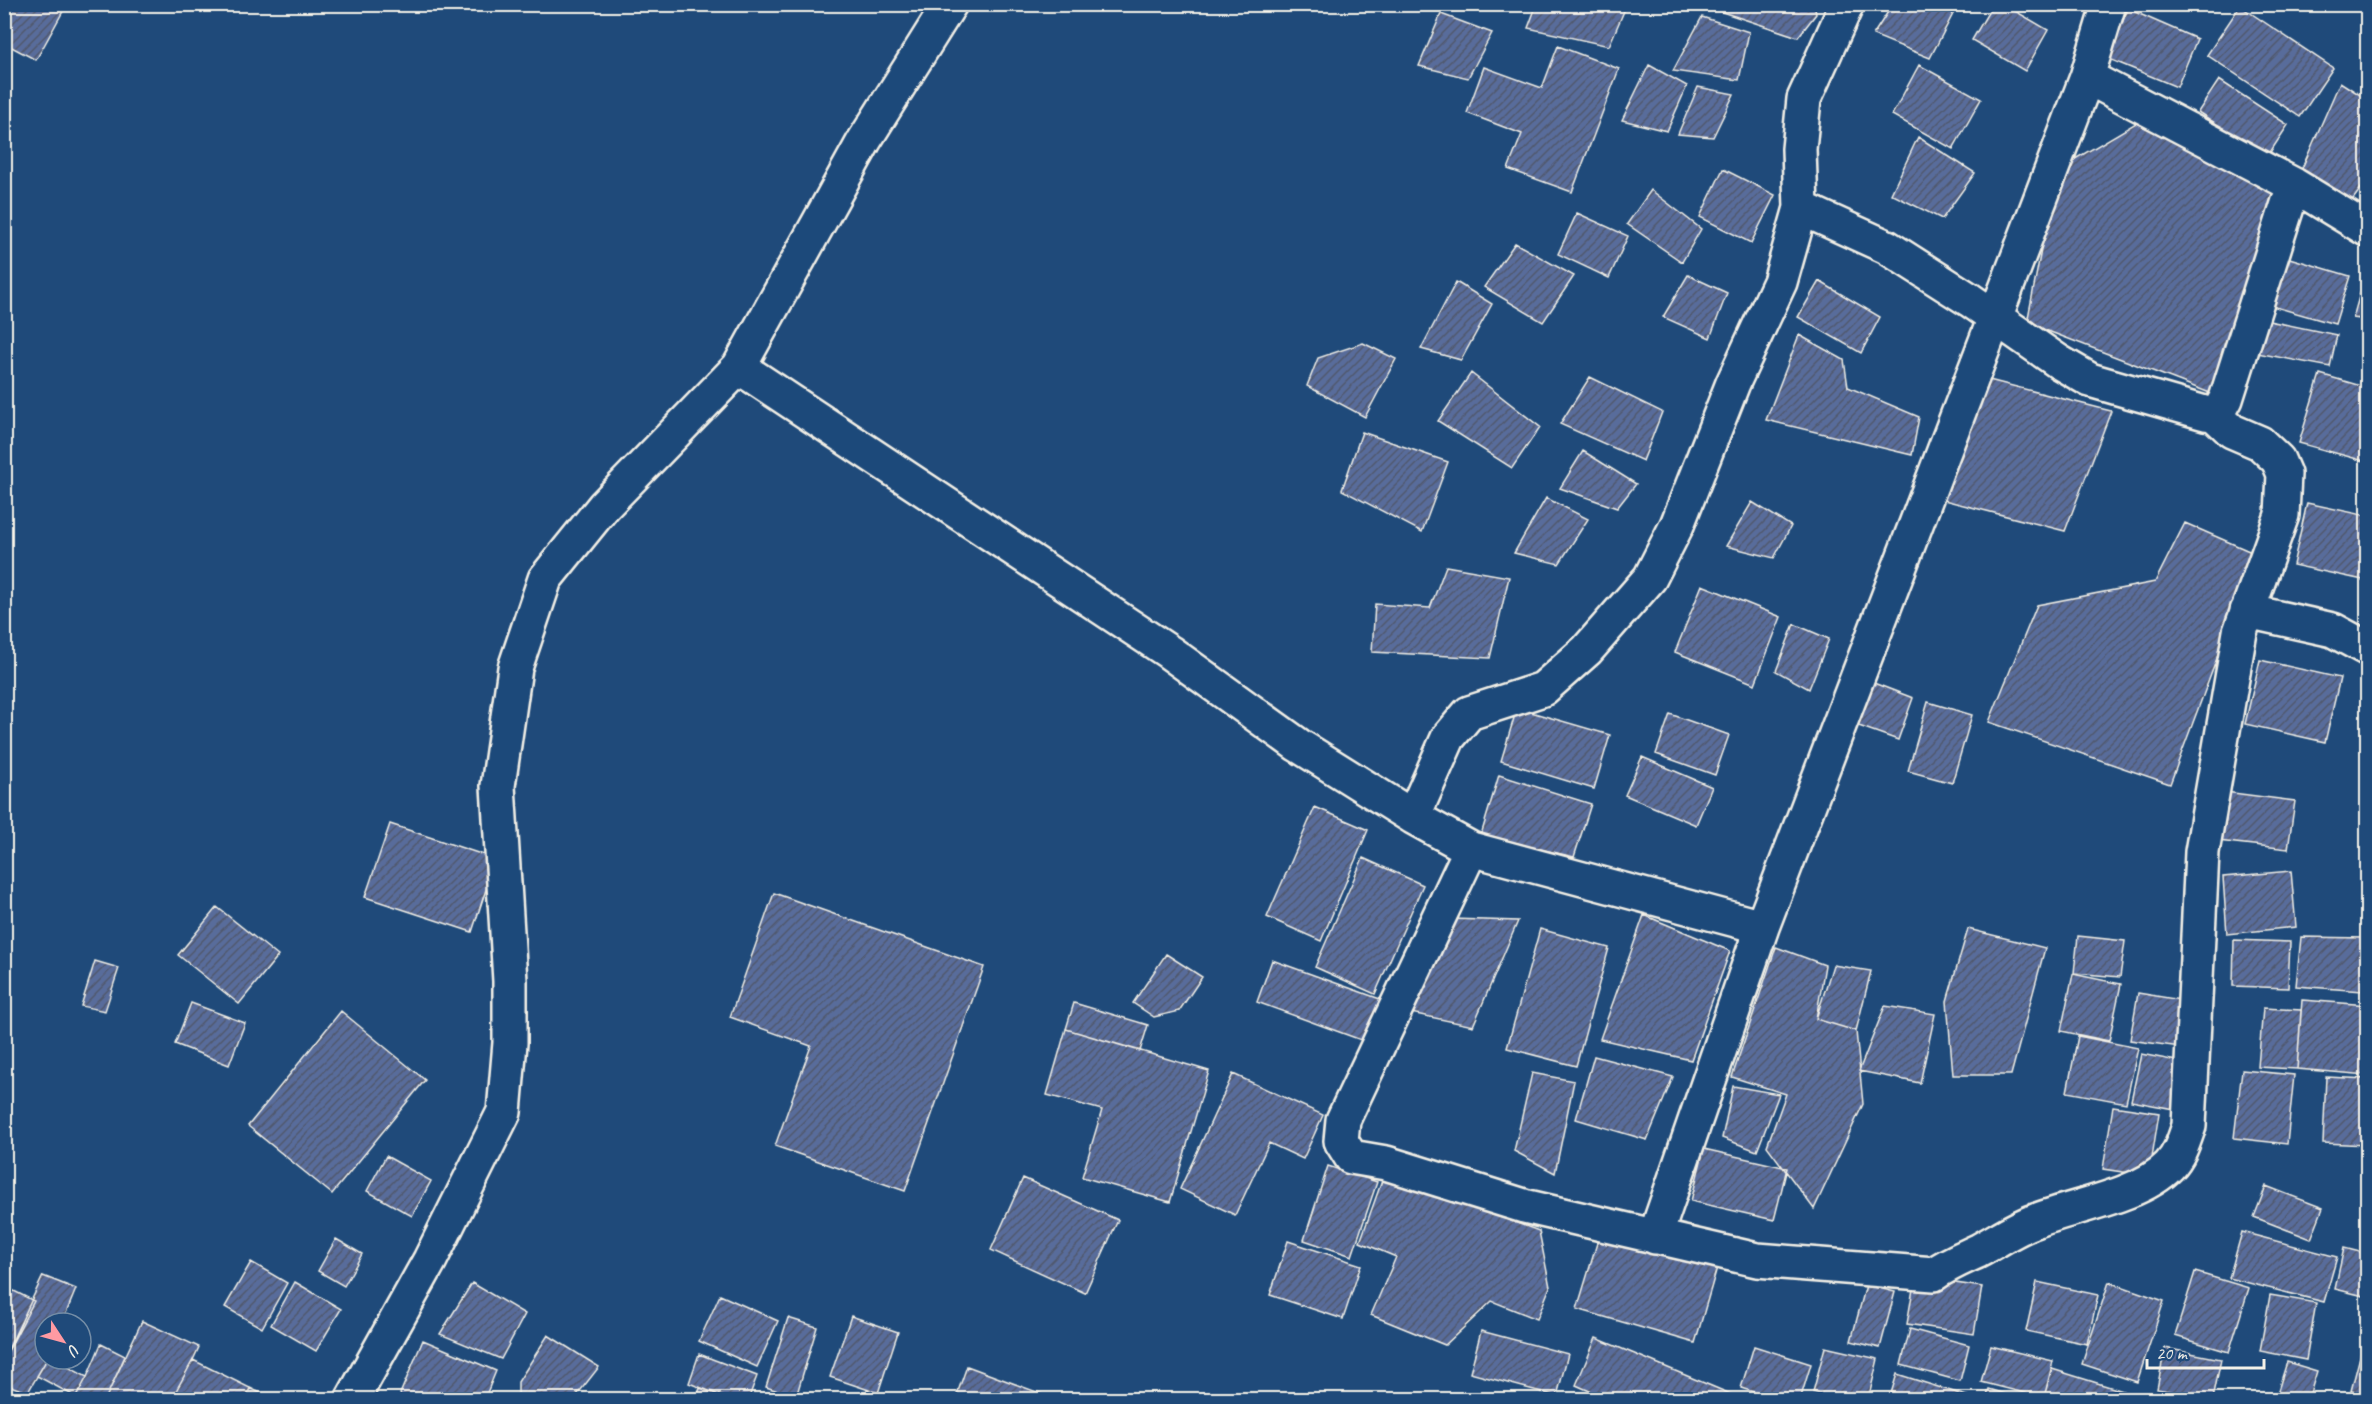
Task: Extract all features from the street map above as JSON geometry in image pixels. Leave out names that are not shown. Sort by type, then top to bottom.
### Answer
[{"type":"street","points":[[352,1400],[430,1260],[504,1112],[510,1043],[510,981],[498,786],[515,668],[545,579],[604,506],[738,367],[864,141],[950,4]]},
{"type":"street","points":[[1413,817],[1448,738],[1469,713],[1543,689],[1587,650],[1650,578],[1677,525],[1733,383],[1780,282],[1801,208],[1799,149],[1804,99],[1847,4]]},
{"type":"street","points":[[1655,1237],[1762,927],[2086,77],[2109,4]]},
{"type":"street","points":[[2086,77],[2294,185],[2367,230]]},
{"type":"street","points":[[2214,414],[2226,399],[2294,185]]},
{"type":"street","points":[[1471,849],[1343,1120],[1341,1141],[1351,1157],[1386,1163],[1524,1206],[1757,1260],[1934,1274],[1952,1262],[2034,1221],[2136,1187],[2161,1173],[2181,1150],[2189,1126],[2202,852],[2240,632],[2282,515],[2284,474],[2278,460],[2260,443],[2232,431],[2214,414],[2185,408],[2090,380],[2059,362],[1887,247],[1801,208]]},
{"type":"street","points":[[738,367],[1169,652],[1298,745],[1413,817],[1471,849],[1762,927]]},
{"type":"street","points":[[2247,611],[2332,630],[2367,648]]},
{"type":"building","points":[[4,4],[67,4],[36,60],[4,43]]},
{"type":"building","points":[[1537,4],[1627,4],[1609,46],[1528,28]]},
{"type":"building","points":[[1712,4],[1814,4],[1816,14],[1798,37],[1710,8]]},
{"type":"building","points":[[1893,4],[1940,4],[1954,12],[1930,58],[1873,35]]},
{"type":"building","points":[[1993,4],[2003,4],[2048,30],[2025,71],[1972,40]]},
{"type":"building","points":[[2240,6],[2333,68],[2300,117],[2207,55]]},
{"type":"building","points":[[2128,9],[2197,39],[2177,87],[2107,58]]},
{"type":"building","points":[[1441,14],[1492,33],[1468,78],[1419,66]]},
{"type":"building","points":[[1702,17],[1749,32],[1739,80],[1673,71]]},
{"type":"building","points":[[1558,46],[1619,69],[1572,192],[1508,169],[1522,134],[1467,113],[1484,67],[1542,88]]},
{"type":"building","points":[[1649,65],[1687,86],[1667,131],[1622,120]]},
{"type":"building","points":[[1919,65],[1981,99],[1953,149],[1892,115]]},
{"type":"building","points":[[2219,80],[2288,125],[2267,157],[2198,112]]},
{"type":"building","points":[[2340,82],[2368,100],[2368,179],[2348,206],[2299,175]]},
{"type":"building","points":[[1698,87],[1734,94],[1713,137],[1678,134]]},
{"type":"building","points":[[2136,123],[2280,191],[2210,393],[2027,323],[2051,198],[2075,159]]},
{"type":"building","points":[[1918,137],[1975,173],[1942,219],[1891,194]]},
{"type":"building","points":[[1723,169],[1775,195],[1751,243],[1700,217]]},
{"type":"building","points":[[1651,190],[1701,229],[1682,262],[1627,224]]},
{"type":"building","points":[[1577,213],[1628,236],[1609,278],[1558,254]]},
{"type":"building","points":[[1515,243],[1574,276],[1543,322],[1484,287]]},
{"type":"building","points":[[2286,257],[2350,276],[2335,324],[2272,306]]},
{"type":"building","points":[[1688,275],[1727,293],[1710,338],[1663,317]]},
{"type":"building","points":[[1819,281],[1880,317],[1861,353],[1798,317]]},
{"type":"building","points":[[1456,282],[1492,304],[1461,360],[1421,349]]},
{"type":"building","points":[[2362,286],[2368,287],[2368,320],[2353,318]]},
{"type":"building","points":[[2264,320],[2337,335],[2330,367],[2257,353]]},
{"type":"building","points":[[1799,335],[1844,360],[1848,387],[1919,417],[1912,455],[1766,420]]},
{"type":"building","points":[[1363,343],[1396,359],[1365,417],[1307,386],[1318,358]]},
{"type":"building","points":[[1471,373],[1540,427],[1512,468],[1438,421]]},
{"type":"building","points":[[2320,374],[2368,388],[2368,462],[2299,443]]},
{"type":"building","points":[[1590,377],[1662,412],[1643,461],[1560,424]]},
{"type":"building","points":[[1989,380],[2111,411],[2065,531],[1936,498]]},
{"type":"building","points":[[1362,432],[1448,462],[1422,532],[1342,490]]},
{"type":"building","points":[[1583,451],[1636,484],[1617,508],[1560,488]]},
{"type":"building","points":[[1546,498],[1588,519],[1559,564],[1514,553]]},
{"type":"building","points":[[1752,502],[1791,526],[1774,558],[1726,546]]},
{"type":"building","points":[[2307,503],[2368,516],[2368,581],[2293,565]]},
{"type":"building","points":[[2185,523],[2256,554],[2170,784],[1989,722],[2037,605],[2155,582]]},
{"type":"building","points":[[1446,566],[1509,577],[1490,658],[1372,652],[1375,604],[1430,608]]},
{"type":"building","points":[[1702,585],[1781,617],[1755,684],[1675,652]]},
{"type":"building","points":[[1794,624],[1829,639],[1809,689],[1776,671]]},
{"type":"building","points":[[2260,660],[2340,678],[2325,742],[2245,724]]},
{"type":"building","points":[[1871,682],[1913,698],[1898,740],[1856,725]]},
{"type":"building","points":[[1928,702],[1972,715],[1952,783],[1908,771]]},
{"type":"building","points":[[1517,708],[1610,735],[1594,789],[1501,761]]},
{"type":"building","points":[[1670,714],[1729,735],[1715,775],[1656,754]]},
{"type":"building","points":[[1642,757],[1712,787],[1696,825],[1625,795]]},
{"type":"building","points":[[1499,775],[1591,804],[1574,857],[1481,835]]},
{"type":"building","points":[[2225,792],[2295,801],[2288,849],[2218,841]]},
{"type":"building","points":[[1315,807],[1368,830],[1321,941],[1267,917]]},
{"type":"building","points":[[390,824],[496,859],[472,932],[365,897]]},
{"type":"building","points":[[1363,858],[1423,885],[1375,994],[1315,967]]},
{"type":"building","points":[[2291,871],[2296,927],[2227,934],[2223,877]]},
{"type":"building","points":[[774,893],[984,967],[905,1191],[775,1146],[811,1046],[730,1017]]},
{"type":"building","points":[[217,907],[278,956],[239,1004],[178,955]]},
{"type":"building","points":[[1644,915],[1730,951],[1691,1060],[1600,1039]]},
{"type":"building","points":[[1450,919],[1518,921],[1473,1026],[1406,1012]]},
{"type":"building","points":[[1540,929],[1609,948],[1576,1066],[1507,1048]]},
{"type":"building","points":[[1968,929],[2045,948],[2011,1075],[1953,1075],[1947,1001]]},
{"type":"building","points":[[2078,936],[2125,941],[2120,977],[2074,973]]},
{"type":"building","points":[[2301,937],[2365,938],[2363,991],[2296,986]]},
{"type":"building","points":[[2234,940],[2290,942],[2288,988],[2233,986]]},
{"type":"building","points":[[1776,947],[1825,965],[1816,1019],[1856,1031],[1863,1104],[1814,1209],[1767,1146],[1786,1094],[1732,1077]]},
{"type":"building","points":[[1166,954],[1202,977],[1179,1011],[1154,1017],[1133,1003]]},
{"type":"building","points":[[1272,960],[1380,999],[1364,1041],[1257,1002]]},
{"type":"building","points":[[95,961],[119,968],[105,1011],[81,1006]]},
{"type":"building","points":[[1833,965],[1871,971],[1856,1031],[1816,1019]]},
{"type":"building","points":[[2073,974],[2121,984],[2109,1041],[2061,1031]]},
{"type":"building","points":[[2138,993],[2187,1001],[2180,1047],[2130,1040]]},
{"type":"building","points":[[2302,1000],[2368,1005],[2368,1075],[2297,1069]]},
{"type":"building","points":[[191,1003],[245,1023],[229,1065],[175,1044]]},
{"type":"building","points":[[1074,1003],[1148,1025],[1140,1051],[1066,1029]]},
{"type":"building","points":[[1885,1006],[1935,1014],[1920,1083],[1859,1071]]},
{"type":"building","points":[[2263,1008],[2301,1010],[2297,1069],[2258,1067]]},
{"type":"building","points":[[341,1011],[425,1080],[332,1194],[248,1126]]},
{"type":"building","points":[[1066,1029],[1209,1071],[1170,1202],[1082,1177],[1102,1110],[1047,1095]]},
{"type":"building","points":[[2078,1036],[2138,1048],[2126,1103],[2067,1092]]},
{"type":"building","points":[[2141,1054],[2182,1062],[2174,1109],[2131,1101]]},
{"type":"building","points":[[1594,1056],[1673,1077],[1647,1140],[1576,1119]]},
{"type":"building","points":[[2242,1070],[2294,1075],[2287,1144],[2234,1138]]},
{"type":"building","points":[[1532,1073],[1574,1081],[1555,1173],[1514,1151]]},
{"type":"building","points":[[1233,1074],[1323,1115],[1303,1159],[1269,1143],[1235,1215],[1180,1189]]},
{"type":"building","points":[[2326,1077],[2368,1079],[2368,1145],[2323,1143]]},
{"type":"building","points":[[1733,1086],[1779,1094],[1757,1151],[1722,1138]]},
{"type":"building","points":[[2113,1106],[2159,1113],[2149,1176],[2103,1169]]},
{"type":"building","points":[[1704,1149],[1787,1168],[1774,1220],[1691,1201]]},
{"type":"building","points":[[386,1156],[431,1181],[412,1216],[367,1191]]},
{"type":"building","points":[[1328,1166],[1377,1182],[1352,1256],[1304,1240]]},
{"type":"building","points":[[1384,1175],[1539,1231],[1550,1287],[1537,1319],[1492,1301],[1445,1345],[1371,1315],[1396,1257],[1360,1242]]},
{"type":"building","points":[[1023,1178],[1118,1220],[1085,1293],[991,1250]]},
{"type":"building","points":[[2266,1186],[2323,1208],[2311,1239],[2254,1217]]},
{"type":"building","points":[[1601,1230],[1718,1264],[1695,1343],[1577,1309]]},
{"type":"building","points":[[2242,1232],[2337,1257],[2324,1302],[2229,1278]]},
{"type":"building","points":[[336,1239],[362,1254],[344,1286],[318,1271]]},
{"type":"building","points":[[1288,1241],[1361,1265],[1343,1319],[1270,1295]]},
{"type":"building","points":[[2344,1248],[2368,1254],[2368,1281],[2364,1296],[2335,1289]]},
{"type":"building","points":[[251,1262],[287,1283],[262,1328],[225,1307]]},
{"type":"building","points":[[2195,1272],[2249,1288],[2229,1352],[2175,1336]]},
{"type":"building","points":[[43,1276],[76,1289],[67,1311],[33,1311],[33,1371],[40,1371],[28,1392],[4,1384],[4,1358]]},
{"type":"building","points":[[1915,1277],[1982,1287],[1974,1334],[1907,1324]]},
{"type":"building","points":[[295,1282],[341,1309],[316,1351],[271,1325]]},
{"type":"building","points":[[2037,1282],[2098,1295],[2087,1344],[2026,1331]]},
{"type":"building","points":[[2109,1282],[2164,1301],[2137,1382],[2082,1364]]},
{"type":"building","points":[[472,1283],[525,1314],[501,1359],[440,1334]]},
{"type":"building","points":[[1866,1285],[1895,1292],[1880,1348],[1851,1341]]},
{"type":"building","points":[[4,1286],[34,1301],[4,1359]]},
{"type":"building","points":[[720,1295],[778,1321],[757,1367],[699,1341]]},
{"type":"building","points":[[2270,1295],[2316,1303],[2306,1360],[2260,1351]]},
{"type":"building","points":[[851,1316],[898,1332],[878,1393],[830,1377]]},
{"type":"building","points":[[788,1318],[817,1327],[796,1397],[766,1387]]},
{"type":"building","points":[[142,1321],[199,1347],[193,1360],[171,1400],[105,1400]]},
{"type":"building","points":[[1910,1329],[1969,1345],[1960,1381],[1901,1365]]},
{"type":"building","points":[[1481,1331],[1568,1354],[1557,1396],[1470,1373]]},
{"type":"building","points":[[548,1335],[599,1367],[573,1400],[518,1400],[518,1382]]},
{"type":"building","points":[[1596,1338],[1745,1400],[1610,1400],[1576,1385]]},
{"type":"building","points":[[423,1340],[496,1371],[484,1400],[412,1400],[400,1394]]},
{"type":"building","points":[[2364,1341],[2368,1342],[2368,1395],[2351,1391]]},
{"type":"building","points":[[101,1344],[125,1356],[105,1400],[83,1400],[76,1397],[90,1371],[93,1371],[93,1363]]},
{"type":"building","points":[[1754,1346],[1811,1364],[1800,1400],[1778,1400],[1741,1388]]},
{"type":"building","points":[[1991,1346],[2053,1361],[2044,1398],[1981,1382]]},
{"type":"building","points":[[1825,1347],[1878,1359],[1868,1400],[1843,1400],[1813,1392]]},
{"type":"building","points":[[2165,1348],[2221,1359],[2213,1399],[2157,1389]]},
{"type":"building","points":[[699,1354],[757,1376],[748,1400],[732,1400],[689,1383]]},
{"type":"building","points":[[193,1360],[250,1388],[245,1400],[171,1400]]},
{"type":"building","points":[[2287,1362],[2317,1371],[2308,1400],[2275,1400]]},
{"type":"building","points":[[967,1366],[1042,1394],[1040,1400],[955,1400]]},
{"type":"building","points":[[2052,1369],[2123,1391],[2120,1400],[2043,1400]]},
{"type":"building","points":[[40,1371],[76,1371],[87,1377],[76,1397],[37,1376]]},
{"type":"building","points":[[1897,1374],[1976,1399],[1889,1400]]},
{"type":"building","points":[[250,1388],[275,1400],[245,1400]]},
{"type":"building","points":[[700,1388],[732,1400],[696,1400]]},
{"type":"building","points":[[1989,1389],[2026,1400],[1986,1400]]}]
